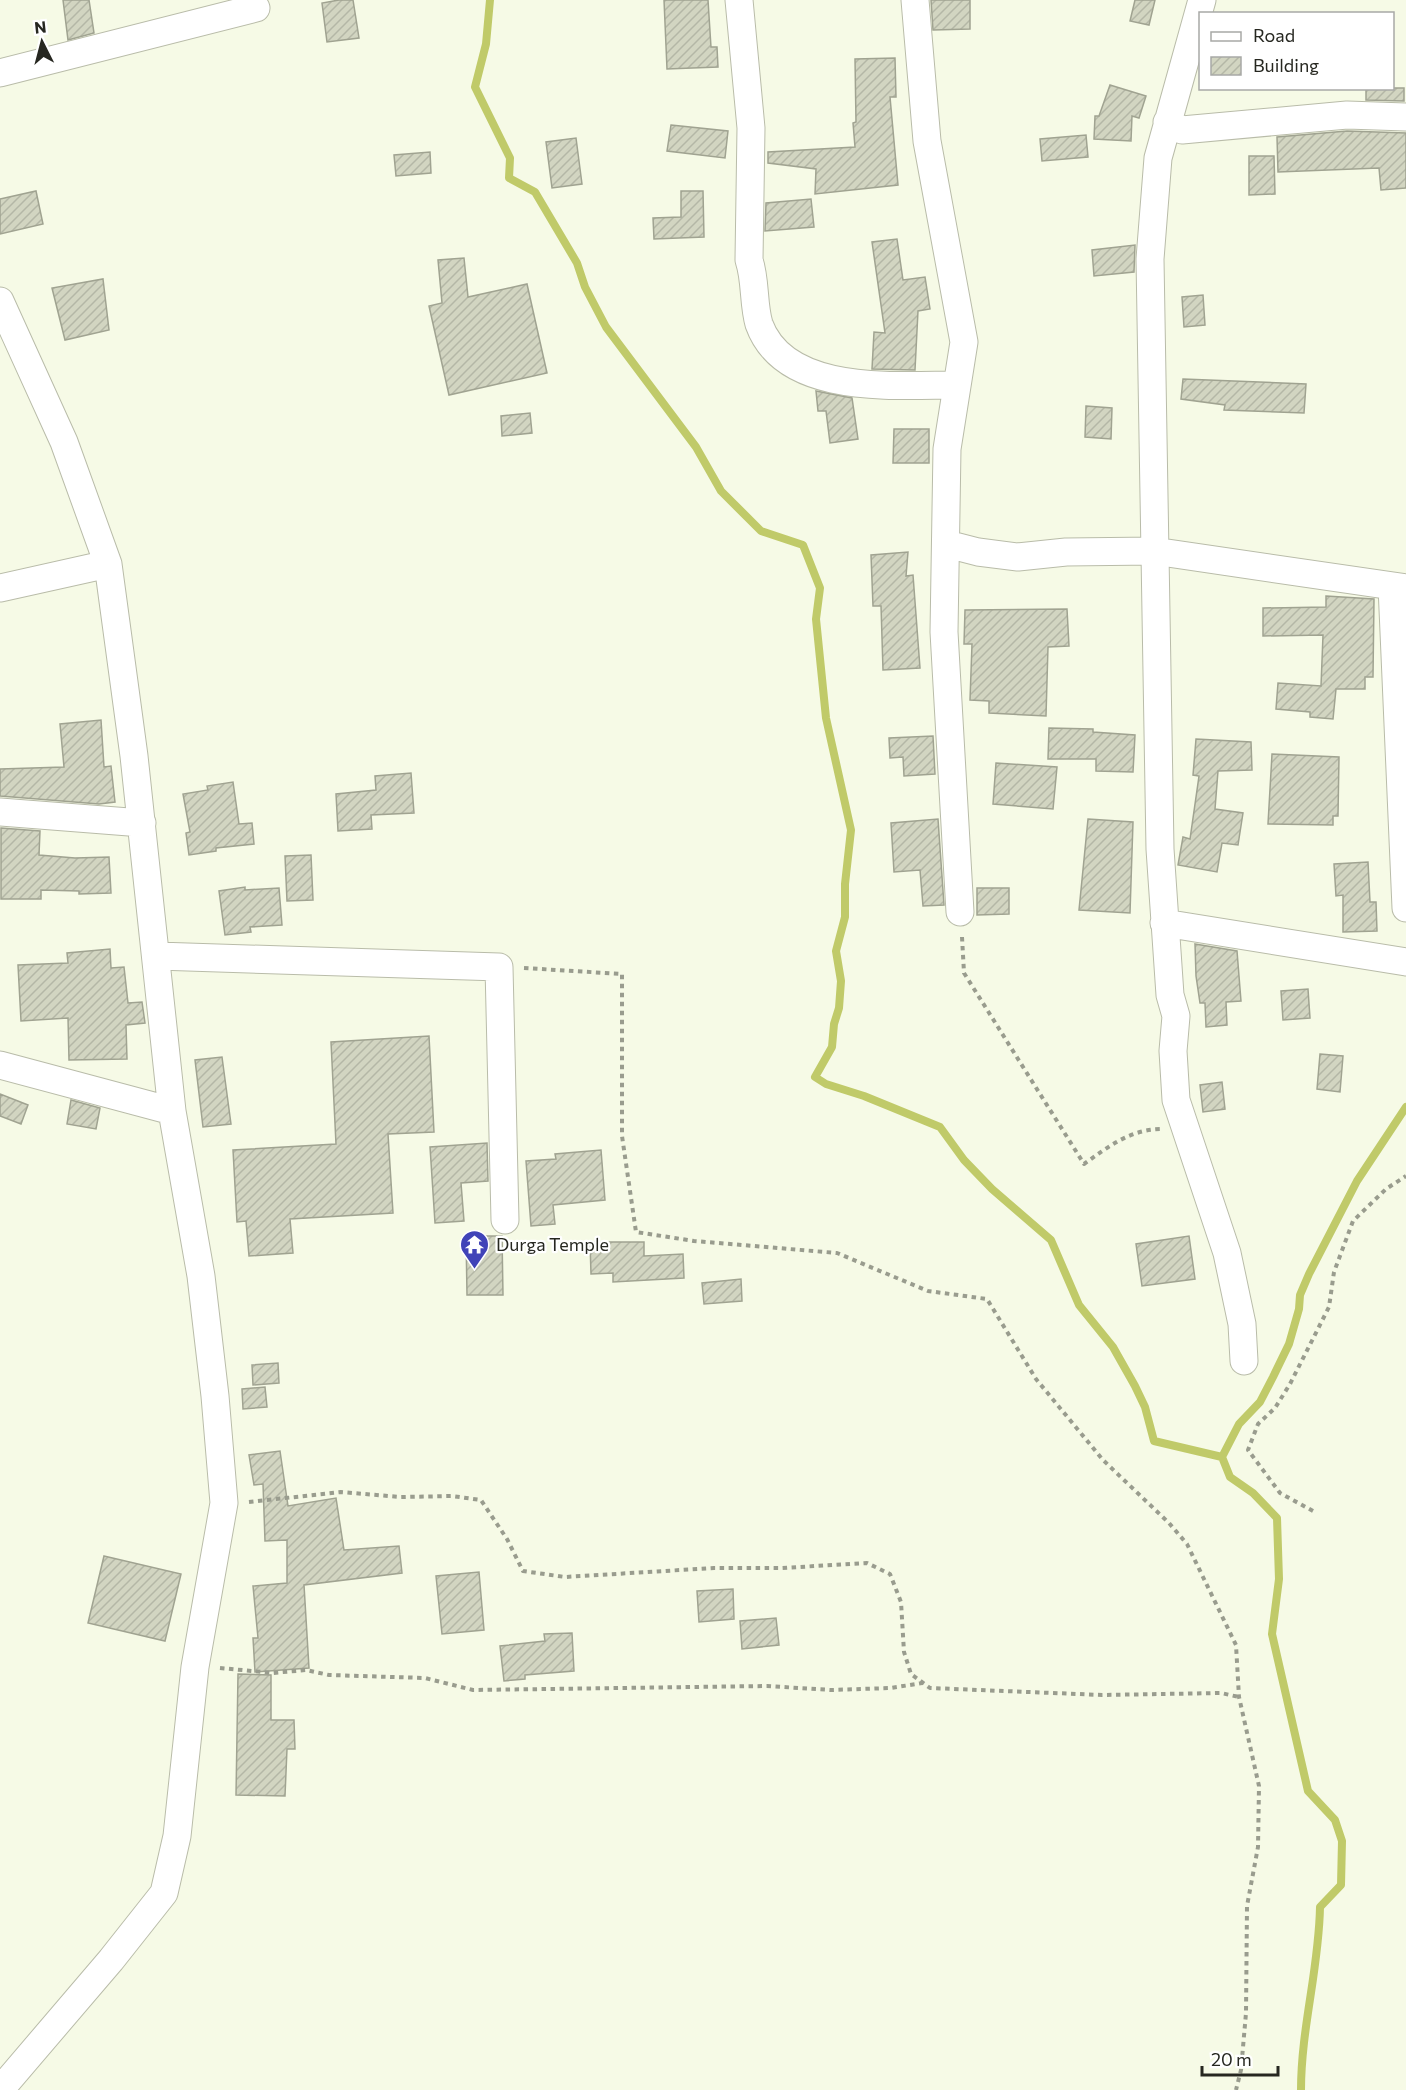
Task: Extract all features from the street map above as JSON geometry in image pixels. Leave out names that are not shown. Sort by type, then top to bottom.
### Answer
[{"type":"street","points":[[739,0],[751,128],[749,260],[754,275],[759,323],[773,350],[799,367],[823,377],[853,383],[957,385]]},
{"type":"street","points":[[915,0],[927,141],[964,342],[947,449],[944,632],[960,912]]},
{"type":"street","points":[[1202,0],[1158,158],[1150,259],[1154,551],[1164,923],[1170,995],[1176,1016],[1173,1051],[1176,1100],[1227,1253],[1242,1324],[1244,1361]]},
{"type":"street","points":[[0,74],[256,8]]},
{"type":"street","points":[[1167,122],[1182,130],[1347,114],[1406,117]]},
{"type":"street","points":[[0,302],[64,442],[108,564],[157,956],[172,1110],[201,1276],[215,1396],[224,1503],[195,1667],[177,1836],[164,1893],[111,1960],[0,2090]]},
{"type":"street","points":[[947,544],[978,552],[1018,557],[1066,552],[1154,551],[1399,587],[1406,908]]},
{"type":"street","points":[[0,588],[108,564]]},
{"type":"street","points":[[0,812],[141,823]]},
{"type":"street","points":[[1164,923],[1406,962]]},
{"type":"street","points":[[157,956],[499,967],[505,1220]]},
{"type":"street","points":[[0,1065],[172,1110]]},
{"type":"path","points":[[960,912],[964,973],[1084,1164],[1112,1144],[1141,1130],[1161,1129],[1176,1100]]},
{"type":"path","points":[[499,967],[621,974],[621,1136],[636,1232],[694,1241],[837,1253],[928,1291],[987,1299],[1036,1378],[1102,1460],[1169,1523],[1187,1544],[1236,1645],[1239,1697],[1259,1786],[1258,1847],[1247,1906],[1246,2013],[1241,2070],[1236,2090]]},
{"type":"path","points":[[1313,1511],[1280,1493],[1248,1450],[1258,1424],[1275,1408],[1290,1384],[1329,1307],[1334,1272],[1353,1221],[1386,1189],[1406,1176]]},
{"type":"path","points":[[224,1503],[286,1500],[341,1492],[401,1497],[452,1496],[481,1500],[507,1539],[522,1571],[565,1577],[668,1570],[867,1563],[890,1574],[901,1602],[904,1652],[911,1674],[930,1688],[1102,1695],[1221,1694],[1239,1697]]},
{"type":"path","points":[[195,1667],[255,1672],[306,1670],[329,1675],[425,1678],[473,1690],[767,1686],[831,1690],[891,1688],[923,1683]]},
{"type":"building","points":[[63,0],[89,0],[94,33],[68,40]]},
{"type":"building","points":[[353,0],[359,38],[327,42],[322,3]]},
{"type":"building","points":[[664,0],[708,0],[711,47],[717,47],[718,67],[667,69]]},
{"type":"building","points":[[931,0],[970,0],[970,29],[933,30]]},
{"type":"building","points":[[1135,0],[1155,0],[1149,25],[1130,21]]},
{"type":"building","points":[[895,58],[896,97],[890,97],[898,185],[815,194],[816,169],[768,163],[768,152],[855,147],[853,123],[856,122],[855,59]]},
{"type":"building","points":[[1110,85],[1146,96],[1139,118],[1132,116],[1131,141],[1094,139],[1095,116],[1099,116]]},
{"type":"building","points":[[1404,88],[1404,101],[1366,100],[1366,90]]},
{"type":"building","points":[[671,125],[728,131],[725,158],[667,151]]},
{"type":"building","points":[[1347,131],[1406,133],[1406,188],[1381,190],[1379,168],[1278,172],[1277,137]]},
{"type":"building","points":[[1086,135],[1088,157],[1042,161],[1040,139]]},
{"type":"building","points":[[576,138],[582,184],[552,188],[546,142]]},
{"type":"building","points":[[430,152],[431,173],[396,176],[394,155]]},
{"type":"building","points":[[1249,156],[1274,156],[1275,194],[1249,195]]},
{"type":"building","points":[[36,191],[43,224],[0,234],[0,199]]},
{"type":"building","points":[[681,191],[703,191],[704,237],[654,239],[653,218],[681,217]]},
{"type":"building","points":[[811,199],[814,227],[765,231],[766,203]]},
{"type":"building","points":[[897,239],[903,280],[925,277],[930,309],[918,311],[915,370],[872,369],[874,332],[885,333],[872,242]]},
{"type":"building","points":[[1135,245],[1134,272],[1094,276],[1092,250]]},
{"type":"building","points":[[464,258],[468,297],[527,284],[547,373],[449,395],[429,306],[442,303],[438,260]]},
{"type":"building","points":[[103,279],[109,330],[65,340],[52,288]]},
{"type":"building","points":[[1203,295],[1205,325],[1184,327],[1182,297]]},
{"type":"building","points":[[1183,379],[1306,384],[1304,413],[1224,410],[1225,405],[1181,399]]},
{"type":"building","points":[[816,391],[852,398],[858,439],[830,443],[826,411],[818,411]]},
{"type":"building","points":[[1086,406],[1112,408],[1111,439],[1085,437]]},
{"type":"building","points":[[530,413],[532,433],[502,436],[501,416]]},
{"type":"building","points":[[894,429],[929,429],[929,463],[893,463]]},
{"type":"building","points":[[908,552],[906,576],[913,575],[920,668],[883,670],[881,606],[873,606],[871,555]]},
{"type":"building","points":[[1326,596],[1374,599],[1373,677],[1365,677],[1365,689],[1336,689],[1333,719],[1310,717],[1310,712],[1276,709],[1278,683],[1321,686],[1323,635],[1263,636],[1263,608],[1326,607]]},
{"type":"building","points":[[1067,609],[1069,646],[1048,647],[1046,716],[989,713],[989,701],[970,700],[972,644],[964,644],[965,610]]},
{"type":"building","points":[[101,720],[104,767],[111,766],[115,802],[99,804],[0,796],[0,769],[64,767],[60,724]]},
{"type":"building","points":[[1049,728],[1093,729],[1093,732],[1135,735],[1133,772],[1096,771],[1096,759],[1048,759]]},
{"type":"building","points":[[933,736],[935,774],[904,776],[903,757],[890,758],[889,738]]},
{"type":"building","points":[[1196,739],[1251,742],[1252,770],[1218,771],[1215,809],[1243,813],[1238,845],[1222,843],[1217,872],[1178,865],[1183,837],[1190,839],[1199,776],[1193,775]]},
{"type":"building","points":[[1272,754],[1339,757],[1338,816],[1333,816],[1333,825],[1268,824]]},
{"type":"building","points":[[996,763],[1057,767],[1053,809],[993,804]]},
{"type":"building","points":[[411,773],[414,813],[371,815],[372,829],[338,831],[336,794],[376,790],[375,776]]},
{"type":"building","points":[[233,782],[239,824],[252,823],[254,844],[216,848],[216,851],[189,855],[186,833],[190,832],[183,794],[208,790],[207,786]]},
{"type":"building","points":[[938,819],[944,905],[923,906],[920,870],[894,872],[891,823]]},
{"type":"building","points":[[1088,819],[1133,822],[1130,913],[1079,910]]},
{"type":"building","points":[[1,828],[40,831],[39,855],[75,858],[109,857],[111,893],[79,894],[79,891],[41,890],[41,899],[1,899]]},
{"type":"building","points":[[311,855],[313,900],[287,901],[285,856]]},
{"type":"building","points":[[1368,862],[1370,902],[1376,902],[1377,931],[1343,932],[1343,895],[1336,896],[1334,864]]},
{"type":"building","points":[[245,887],[245,890],[279,888],[282,925],[250,927],[251,932],[225,935],[219,891]]},
{"type":"building","points":[[977,888],[1009,888],[1009,914],[977,915]]},
{"type":"building","points":[[1195,944],[1237,951],[1241,1001],[1226,1002],[1227,1025],[1206,1027],[1205,1003],[1200,1003],[1196,976]]},
{"type":"building","points":[[110,949],[111,968],[124,967],[128,1003],[142,1002],[145,1023],[126,1025],[127,1059],[69,1060],[68,1018],[21,1021],[18,965],[68,963],[67,953]]},
{"type":"building","points":[[1308,989],[1310,1018],[1283,1020],[1281,991]]},
{"type":"building","points":[[429,1036],[434,1132],[388,1134],[393,1213],[290,1219],[293,1253],[249,1256],[246,1221],[237,1222],[233,1150],[336,1144],[331,1042]]},
{"type":"building","points":[[1320,1054],[1343,1056],[1340,1092],[1317,1089]]},
{"type":"building","points":[[222,1057],[231,1124],[203,1127],[195,1060]]},
{"type":"building","points":[[1222,1082],[1225,1109],[1203,1112],[1200,1085]]},
{"type":"building","points":[[0,1094],[28,1105],[21,1124],[0,1116]]},
{"type":"building","points":[[71,1100],[100,1108],[96,1129],[67,1124]]},
{"type":"building","points":[[487,1143],[488,1181],[461,1183],[464,1221],[435,1223],[430,1147]]},
{"type":"building","points":[[601,1150],[605,1200],[553,1205],[555,1224],[531,1226],[526,1161],[556,1159],[555,1154]]},
{"type":"building","points":[[466,1236],[502,1236],[503,1295],[467,1295]]},
{"type":"building","points":[[1189,1236],[1195,1279],[1142,1286],[1136,1244]]},
{"type":"building","points":[[590,1242],[644,1242],[644,1256],[683,1254],[684,1278],[613,1282],[613,1273],[591,1274]]},
{"type":"building","points":[[741,1279],[742,1301],[704,1304],[702,1283]]},
{"type":"building","points":[[278,1363],[279,1383],[253,1385],[252,1365]]},
{"type":"building","points":[[265,1387],[267,1407],[243,1409],[242,1389]]},
{"type":"building","points":[[280,1451],[288,1506],[336,1498],[344,1550],[399,1546],[402,1573],[304,1585],[309,1668],[255,1672],[253,1638],[258,1638],[253,1586],[287,1583],[287,1540],[265,1541],[263,1484],[254,1485],[249,1455]]},
{"type":"building","points":[[104,1556],[181,1574],[165,1641],[88,1623]]},
{"type":"building","points":[[479,1572],[484,1630],[442,1634],[436,1576]]},
{"type":"building","points":[[733,1589],[734,1619],[699,1622],[697,1591]]},
{"type":"building","points":[[776,1618],[779,1645],[742,1649],[740,1621]]},
{"type":"building","points":[[572,1633],[574,1671],[525,1675],[525,1679],[504,1681],[500,1646],[545,1641],[544,1634]]},
{"type":"building","points":[[238,1674],[271,1675],[271,1720],[294,1720],[295,1749],[287,1749],[285,1796],[236,1795]]},
{"type":"waterway","points":[[490,0],[486,44],[475,87],[510,158],[509,178],[535,192],[577,263],[585,287],[606,327],[696,447],[721,491],[761,531],[803,545],[820,588],[816,619],[826,718],[851,830],[845,884],[845,917],[836,951],[841,981],[839,1008],[834,1024],[832,1047],[815,1077],[826,1084],[864,1096],[940,1127],[964,1160],[992,1189],[1051,1240],[1079,1305],[1113,1347],[1135,1386],[1145,1407],[1154,1441],[1222,1457],[1230,1477],[1253,1493],[1277,1518],[1279,1579],[1272,1634],[1308,1791],[1335,1820],[1342,1841],[1341,1885],[1320,1907],[1301,2090]]},
{"type":"waterway","points":[[1222,1457],[1239,1424],[1260,1402],[1273,1377],[1289,1344],[1299,1309],[1300,1295],[1357,1181],[1406,1107]]},
{"type":"place","name":"Durga Temple","points":[[475,1270]]}]
